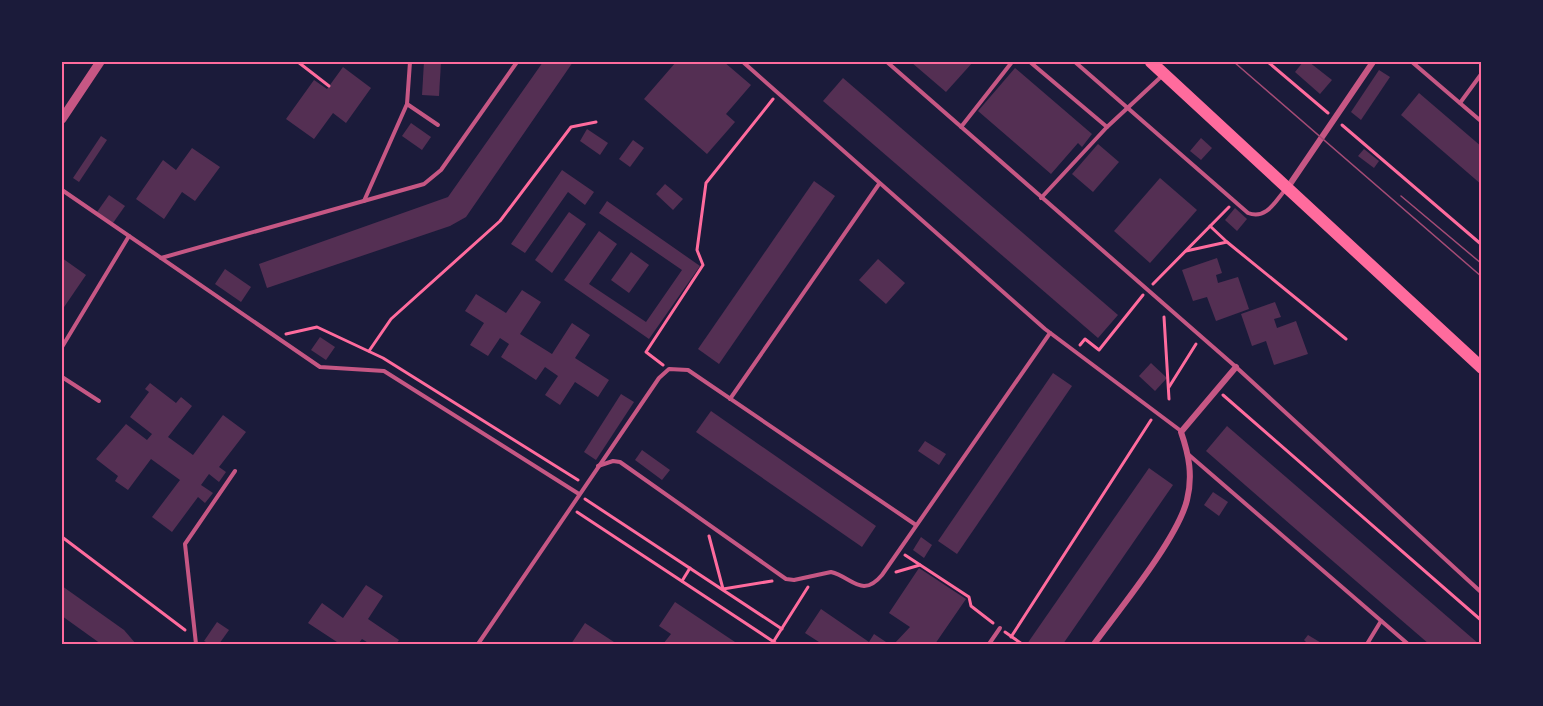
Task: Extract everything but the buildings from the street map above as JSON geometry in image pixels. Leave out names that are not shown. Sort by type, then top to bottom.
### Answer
[{"type":"highway","points":[[1151,62],[1482,368]]},
{"type":"street","points":[[62,119],[100,62]]},
{"type":"street","points":[[1288,187],[1373,62]]},
{"type":"street","points":[[1094,645],[1173,532],[1187,502],[1191,478],[1189,455],[1181,432],[1236,367]]},
{"type":"lane","points":[[364,201],[407,104],[410,62]]},
{"type":"lane","points":[[161,258],[424,184],[434,178],[517,62]]},
{"type":"lane","points":[[743,62],[1050,333],[1181,432]]},
{"type":"lane","points":[[887,62],[1236,367],[1482,593]]},
{"type":"lane","points":[[961,127],[1012,62]]},
{"type":"lane","points":[[1030,62],[1107,127]]},
{"type":"lane","points":[[1075,62],[1248,213],[1260,216],[1288,187]]},
{"type":"lane","points":[[1412,62],[1482,122]]},
{"type":"lane","points":[[1460,103],[1482,73]]},
{"type":"lane","points":[[1041,198],[1107,127],[1165,74]]},
{"type":"lane","points":[[407,104],[438,125]]},
{"type":"lane","points":[[730,399],[879,184]]},
{"type":"lane","points":[[62,190],[320,367],[384,371],[579,494]]},
{"type":"lane","points":[[62,347],[129,236]]},
{"type":"lane","points":[[597,467],[605,462],[620,462],[704,519],[786,579],[794,580],[831,572],[853,584],[865,586],[882,575],[1050,333]]},
{"type":"lane","points":[[478,645],[597,467],[659,378],[669,369],[688,370],[916,525]]},
{"type":"lane","points":[[62,377],[99,401]]},
{"type":"lane","points":[[1189,455],[1408,645]]},
{"type":"lane","points":[[196,645],[185,544],[235,471]]},
{"type":"lane","points":[[1367,645],[1381,621]]},
{"type":"lane","points":[[989,645],[1000,628]]},
{"type":"path","points":[[298,62],[329,86]]},
{"type":"path","points":[[1268,62],[1482,245]]},
{"type":"path","points":[[669,369],[646,352],[703,265],[697,250],[706,183],[778,93]]},
{"type":"path","points":[[369,351],[391,319],[500,221],[571,127],[596,122]]},
{"type":"path","points":[[1148,290],[1234,201]]},
{"type":"path","points":[[1210,226],[1346,339]]},
{"type":"path","points":[[1186,251],[1227,242]]},
{"type":"path","points":[[1163,303],[1169,399]]},
{"type":"path","points":[[1075,353],[1085,339],[1099,350],[1134,305]]},
{"type":"path","points":[[1168,388],[1201,336]]},
{"type":"path","points":[[1217,390],[1482,621]]},
{"type":"path","points":[[1011,637],[1156,413]]},
{"type":"path","points":[[579,494],[782,629]]},
{"type":"path","points":[[570,507],[774,644],[815,575]]},
{"type":"path","points":[[704,519],[723,589]]},
{"type":"path","points":[[62,537],[194,636]]},
{"type":"path","points":[[898,551],[969,597],[971,606],[1022,645]]},
{"type":"path","points":[[882,575],[920,565]]},
{"type":"path","points":[[682,581],[690,568]]},
{"type":"path","points":[[723,589],[786,579]]},
{"type":"tram line","points":[[1234,62],[1482,277]]},
{"type":"tram line","points":[[1401,196],[1482,264]]}]
